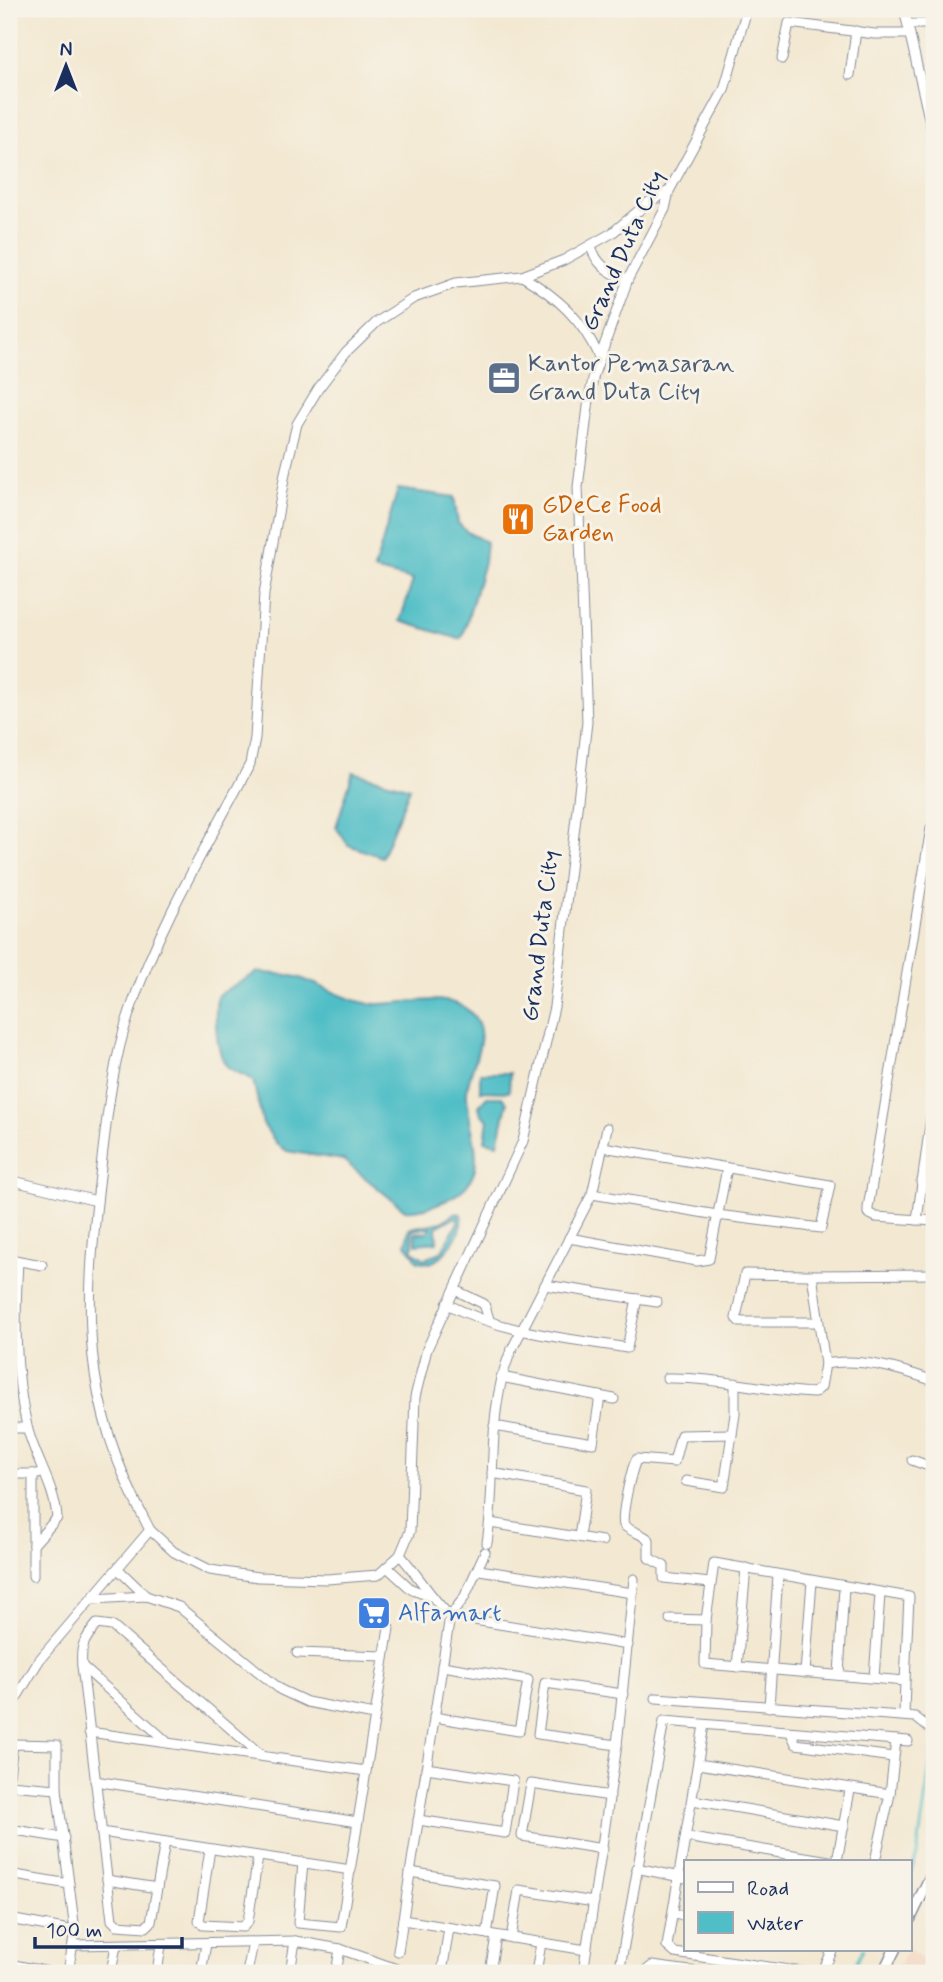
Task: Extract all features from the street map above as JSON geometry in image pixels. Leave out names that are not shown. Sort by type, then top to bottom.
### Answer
[{"type":"street","name":"Grand Duta City","points":[[150,1530],[174,1552],[210,1570],[232,1575],[355,1579],[378,1575],[400,1555],[410,1531],[415,1397],[427,1349],[523,1141],[554,1007],[587,722],[578,487],[589,399],[599,357],[628,279],[665,209],[668,191],[719,102],[747,9]]},
{"type":"street","points":[[904,9],[934,140]]},
{"type":"street","points":[[782,60],[789,23],[856,31],[909,29],[934,24]]},
{"type":"street","points":[[850,75],[856,31]]},
{"type":"street","points":[[9,1710],[40,1659],[150,1530],[124,1482],[104,1424],[92,1368],[88,1322],[97,1201],[110,1096],[129,1013],[156,943],[250,764],[256,738],[264,594],[285,473],[297,424],[318,389],[346,352],[377,322],[414,298],[456,283],[522,276],[591,246],[668,191]]},
{"type":"street","points":[[591,246],[596,260],[604,268],[628,279]]},
{"type":"street","points":[[522,276],[559,300],[575,315],[588,331],[599,357]]},
{"type":"street","points":[[931,828],[867,1208],[868,1213],[876,1217],[934,1222]]},
{"type":"street","points":[[917,1220],[921,1182],[931,1134],[934,1095]]},
{"type":"street","points":[[398,1951],[450,1616],[480,1570],[486,1548],[500,1377],[592,1194],[607,1128]]},
{"type":"street","points":[[592,1194],[717,1216],[821,1228],[824,1217],[830,1185],[603,1147]]},
{"type":"street","points":[[569,1238],[696,1261],[709,1259],[727,1168]]},
{"type":"street","points":[[9,1180],[97,1201]]},
{"type":"street","points":[[921,1182],[934,1183]]},
{"type":"street","points":[[33,1545],[57,1518],[14,1380],[13,1260],[42,1265]]},
{"type":"street","points":[[818,1322],[765,1323],[737,1319],[745,1274],[934,1274]]},
{"type":"street","points":[[667,1378],[816,1393],[821,1387],[825,1364],[812,1275]]},
{"type":"street","points":[[545,1285],[657,1302]]},
{"type":"street","points":[[455,1290],[484,1304],[489,1319]]},
{"type":"street","points":[[447,1304],[474,1318],[489,1319],[521,1331],[627,1348],[637,1299]]},
{"type":"street","points":[[825,1364],[864,1363],[934,1381]]},
{"type":"street","points":[[500,1377],[614,1399]]},
{"type":"street","points":[[686,1481],[724,1487],[732,1434],[734,1383]]},
{"type":"street","points":[[494,1426],[593,1443],[600,1396]]},
{"type":"street","points":[[9,1428],[27,1428]]},
{"type":"street","points":[[710,1583],[664,1578],[664,1566],[649,1558],[649,1540],[626,1527],[621,1516],[637,1458],[674,1462],[681,1435],[732,1434]]},
{"type":"street","points":[[912,1460],[934,1468]]},
{"type":"street","points":[[492,1473],[586,1490],[579,1537]]},
{"type":"street","points":[[9,1474],[44,1474]]},
{"type":"street","points":[[33,1474],[33,1576]]},
{"type":"street","points":[[490,1523],[602,1541]]},
{"type":"street","points":[[400,1555],[424,1581],[429,1596]]},
{"type":"street","points":[[904,1716],[911,1599],[715,1563],[710,1583],[704,1663],[905,1681]]},
{"type":"street","points":[[387,1567],[411,1589],[429,1596],[450,1616],[628,1645]]},
{"type":"street","points":[[737,1667],[746,1568]]},
{"type":"street","points":[[118,1569],[146,1596]]},
{"type":"street","points":[[480,1570],[633,1593]]},
{"type":"street","points":[[769,1707],[778,1575]]},
{"type":"street","points":[[583,1973],[617,1745],[634,1579]]},
{"type":"street","points":[[805,1673],[812,1581]]},
{"type":"street","points":[[839,1675],[844,1587]]},
{"type":"street","points":[[874,1678],[880,1594]]},
{"type":"street","points":[[93,1600],[146,1596],[179,1607],[260,1676],[293,1696],[374,1715]]},
{"type":"street","points":[[670,1619],[706,1620]]},
{"type":"street","points":[[165,1842],[151,1922],[146,1927],[117,1925],[112,1920],[80,1646],[97,1624],[112,1626],[260,1754]]},
{"type":"street","points":[[303,1862],[297,1919],[301,1926],[341,1927],[389,1628]]},
{"type":"street","points":[[297,1653],[384,1656]]},
{"type":"street","points":[[82,1666],[167,1742]]},
{"type":"street","points":[[434,1717],[519,1731],[528,1680],[442,1666]]},
{"type":"street","points":[[617,1745],[538,1734],[545,1683],[623,1694]]},
{"type":"street","points":[[656,1698],[904,1716],[918,1718],[934,1732]]},
{"type":"street","points":[[619,1973],[662,1723],[667,1720],[791,1733],[908,1741]]},
{"type":"street","points":[[704,1725],[682,1877],[667,1943],[671,1952],[809,1973]]},
{"type":"street","points":[[89,1732],[366,1771]]},
{"type":"street","points":[[791,1733],[796,1744],[893,1757]]},
{"type":"street","points":[[876,1860],[890,1794],[896,1740]]},
{"type":"street","points":[[9,1774],[13,1744],[57,1745],[57,1788],[75,1931],[68,1973]]},
{"type":"street","points":[[698,1764],[850,1790],[890,1794]]},
{"type":"street","points":[[418,1820],[505,1833],[513,1782],[426,1768]]},
{"type":"street","points":[[95,1781],[358,1822]]},
{"type":"street","points":[[603,1849],[523,1836],[531,1784],[610,1796]]},
{"type":"street","points":[[9,1785],[57,1788]]},
{"type":"street","points":[[837,1860],[850,1790]]},
{"type":"street","points":[[692,1801],[844,1826]]},
{"type":"street","points":[[9,1829],[64,1839]]},
{"type":"street","points":[[101,1832],[351,1870]]},
{"type":"street","points":[[686,1837],[823,1860]]},
{"type":"street","points":[[210,1849],[199,1921],[203,1925],[243,1927],[248,1921],[258,1857]]},
{"type":"street","points":[[636,1868],[682,1877]]},
{"type":"street","points":[[912,1915],[934,1869]]},
{"type":"street","points":[[410,1872],[495,1886],[490,1972]]},
{"type":"street","points":[[9,1874],[69,1884]]},
{"type":"street","points":[[107,1880],[157,1888]]},
{"type":"street","points":[[511,1938],[519,1890],[594,1902]]},
{"type":"street","points":[[673,1914],[684,1916]]},
{"type":"street","points":[[9,1919],[75,1931]]},
{"type":"street","points":[[403,1920],[586,1950]]},
{"type":"street","points":[[443,1966],[449,1928]]},
{"type":"street","points":[[74,1945],[295,1941],[340,1949],[378,1969],[408,1973]]},
{"type":"street","points":[[290,1973],[295,1941]]},
{"type":"street","points":[[247,1973],[253,1943]]},
{"type":"street","points":[[536,1973],[541,1943]]},
{"type":"street","points":[[201,1973],[206,1944]]},
{"type":"street","points":[[111,1973],[116,1945]]},
{"type":"street","points":[[156,1973],[161,1945]]},
{"type":"street","points":[[336,1973],[340,1949]]},
{"type":"street","points":[[822,1973],[833,1951]]},
{"type":"street","points":[[883,1973],[894,1951]]},
{"type":"street","points":[[9,1965],[54,1973]]},
{"type":"street","points":[[643,1973],[652,1966],[705,1973]]},
{"type":"shaded area","points":[[907,1951],[934,1964],[934,1973],[894,1973]]},
{"type":"water","points":[[398,489],[454,497],[458,523],[467,532],[486,542],[484,562],[463,636],[459,639],[400,621],[413,580],[374,570]]},
{"type":"water","points":[[353,772],[410,788],[382,857],[348,845],[336,827]]},
{"type":"water","points":[[258,972],[300,978],[366,1003],[437,1000],[460,1005],[469,1011],[480,1029],[478,1050],[467,1091],[476,1151],[471,1179],[462,1190],[431,1206],[405,1210],[343,1160],[287,1151],[277,1144],[263,1124],[253,1080],[228,1067],[220,1053],[217,1032],[218,995]]},
{"type":"water","points":[[480,1073],[510,1073],[509,1092],[480,1091]]},
{"type":"water","points":[[487,1097],[502,1097],[507,1103],[498,1144],[485,1141],[488,1120],[481,1114],[479,1106]]},
{"type":"water","points":[[454,1213],[461,1214],[460,1228],[447,1250],[430,1263],[418,1261],[406,1244],[409,1228],[442,1222]],"holes":[[[458,1218],[441,1252],[425,1259],[413,1251],[412,1230],[431,1227],[428,1232],[415,1233],[416,1244],[437,1242],[436,1227]]]},
{"type":"waterway","points":[[932,141],[934,151]]},
{"type":"waterway","points":[[912,1869],[917,1855],[933,1746]]},
{"type":"waterway","points":[[851,1973],[862,1951]]},
{"type":"place","name":"Kantor Pemasaran Grand Duta City","points":[[504,378]]},
{"type":"place","name":"GDeCe Food Garden","points":[[518,519]]},
{"type":"place","name":"Alfamart","points":[[374,1613]]}]
